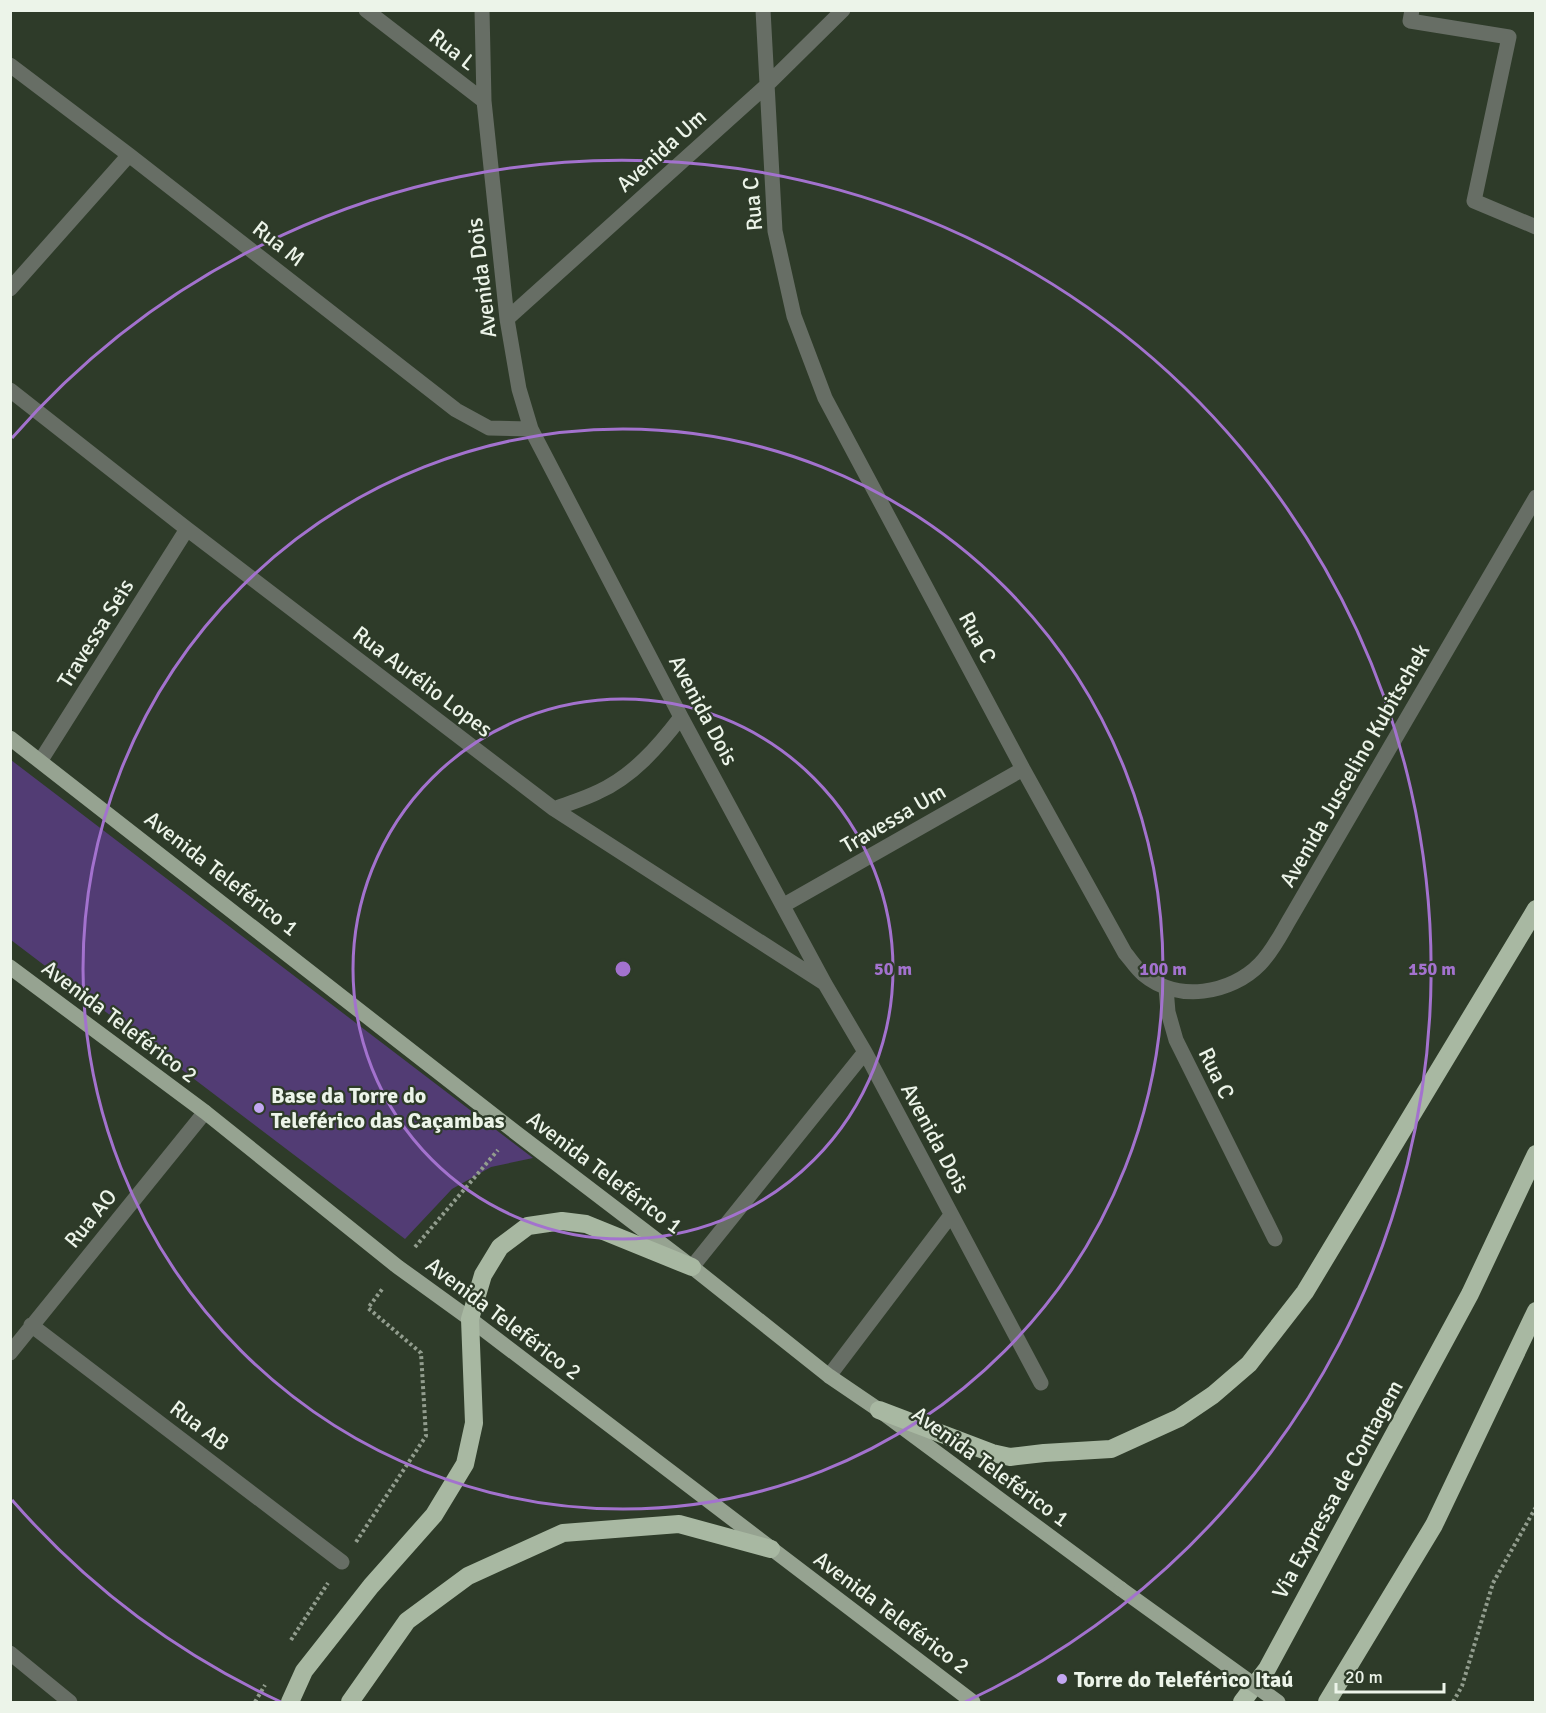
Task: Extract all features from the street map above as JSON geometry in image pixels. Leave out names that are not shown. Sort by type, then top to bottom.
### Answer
[{"type":"highway","points":[[879,1410],[992,1453],[1010,1457],[1111,1449],[1179,1418],[1213,1395],[1249,1364],[1305,1292],[1536,909]]},
{"type":"highway","name":"Via Expressa de Contagem","points":[[1242,1702],[1267,1669],[1470,1294],[1536,1154]]},
{"type":"highway","points":[[290,1702],[304,1671],[372,1586],[434,1515],[465,1464],[474,1423],[470,1319],[483,1275],[500,1247],[528,1226],[562,1221],[586,1224],[692,1267]]},
{"type":"highway","points":[[1327,1702],[1434,1525],[1535,1312]]},
{"type":"highway","points":[[350,1702],[407,1621],[468,1576],[563,1533],[680,1524],[771,1549]]},
{"type":"main road","name":"Avenida Teleférico 1","points":[[10,738],[830,1376],[1278,1702]]},
{"type":"main road","name":"Avenida Teleférico 2","points":[[10,967],[205,1112],[398,1267],[470,1319],[973,1702]]},
{"type":"street","name":"Rua L","points":[[366,10],[484,101]]},
{"type":"street","name":"Avenida Dois","points":[[482,10],[484,101],[507,319],[519,389],[531,429],[681,717],[825,984],[865,1052],[1041,1383]]},
{"type":"street","name":"Rua C","points":[[763,10],[775,231],[794,316],[825,398],[1023,770],[1125,953],[1143,974],[1166,988],[1168,1012],[1176,1040],[1275,1239]]},
{"type":"street","name":"Avenida Um","points":[[507,319],[767,85],[843,10]]},
{"type":"street","points":[[1412,10],[1410,21],[1509,37],[1474,201],[1536,227]]},
{"type":"street","name":"Rua M","points":[[10,65],[456,410],[489,428],[531,429]]},
{"type":"street","points":[[10,289],[129,155]]},
{"type":"street","name":"Rua Aurélio Lopes","points":[[10,390],[187,529],[554,809],[825,984]]},
{"type":"street","name":"Avenida Juscelino Kubitschek","points":[[1166,988],[1197,993],[1234,984],[1261,963],[1291,917],[1536,497]]},
{"type":"street","name":"Travessa Seis","points":[[41,760],[187,529]]},
{"type":"street","points":[[554,809],[599,792],[628,775],[659,747],[681,717]]},
{"type":"street","name":"Travessa Um","points":[[784,905],[1023,770]]},
{"type":"street","points":[[692,1267],[865,1052]]},
{"type":"street","name":"Rua AO","points":[[10,1353],[205,1112]]},
{"type":"street","points":[[830,1376],[951,1215]]},
{"type":"street","name":"Rua AB","points":[[31,1325],[342,1562]]},
{"type":"street","points":[[10,1653],[70,1702]]},
{"type":"path","points":[[290,1642],[301,1621],[426,1436],[421,1353],[368,1308],[398,1267],[515,1132]]},
{"type":"path","points":[[1453,1702],[1462,1686],[1493,1583],[1536,1507]]},
{"type":"path","points":[[255,1702],[266,1682]]},
{"type":"shaded area","points":[[11,760],[533,1158],[491,1167],[452,1189],[405,1239],[11,940]]},
{"type":"place","name":"Base da Torre do Teleférico das Caçambas","points":[[259,1108]]},
{"type":"place","name":"Torre do Teleférico Itaú","points":[[1062,1679]]}]
